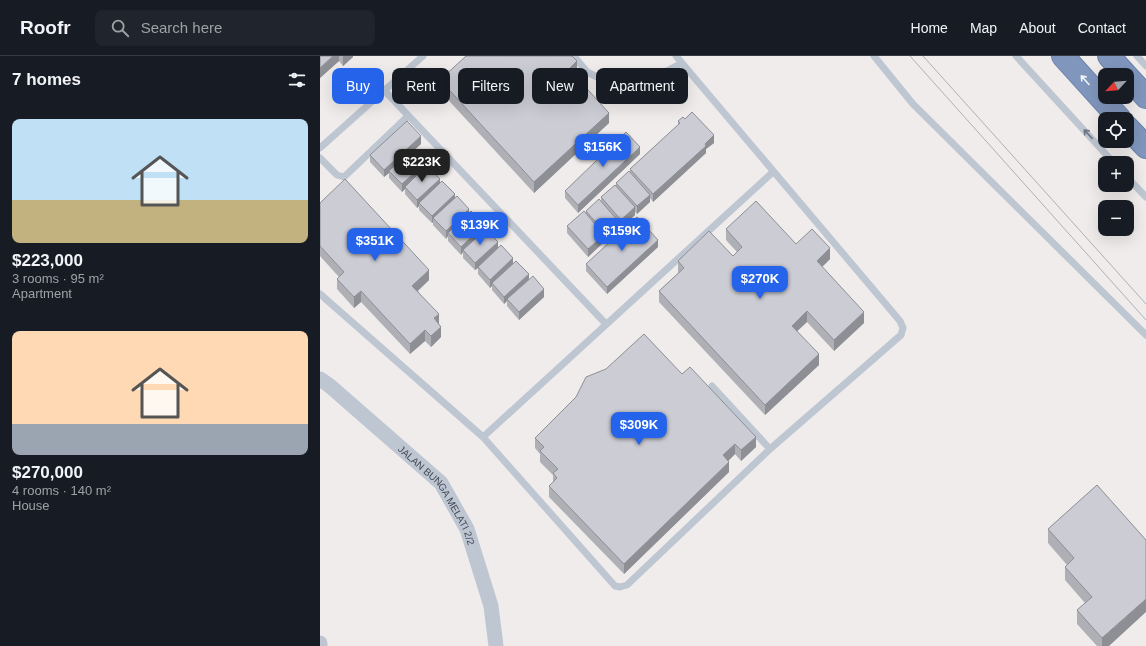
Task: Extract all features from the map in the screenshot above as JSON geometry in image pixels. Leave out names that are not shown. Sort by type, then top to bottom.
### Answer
[{"type":"highway","points":[[1063,56],[1114,112]]},
{"type":"highway","points":[[1110,56],[1121,68]]},
{"type":"highway","points":[[1134,83],[1146,97]]},
{"type":"highway","points":[[1134,134],[1146,148]]},
{"type":"street","name":"JALAN BUNGA MELATI 2/2","points":[[320,379],[330,386],[441,483],[467,529],[491,606],[496,646]]},
{"type":"lane","points":[[423,56],[384,90],[606,324]]},
{"type":"lane","points":[[574,56],[587,72],[607,82],[622,86],[640,85],[682,63]]},
{"type":"lane","points":[[320,294],[483,437],[615,586],[620,587],[627,585],[770,449],[901,334],[903,328],[900,321],[676,56]]},
{"type":"lane","points":[[874,56],[913,104],[1146,335]]},
{"type":"lane","points":[[1016,56],[1108,156]]},
{"type":"lane","points":[[1137,56],[1146,66]]},
{"type":"lane","points":[[320,148],[369,104]]},
{"type":"lane","points":[[320,158],[337,175],[344,177],[408,116]]},
{"type":"lane","points":[[483,437],[773,172]]},
{"type":"lane","points":[[1134,184],[1146,197]]},
{"type":"lane","points":[[712,386],[770,449]]},
{"type":"building","points":[[320,56],[333,56],[320,68]]},
{"type":"building","points":[[466,56],[572,56],[577,61],[570,68],[532,68],[532,104],[588,104],[588,90],[596,99],[596,104],[601,104],[609,113],[534,182],[462,104],[524,104],[524,68],[458,68],[458,100],[450,91],[450,71]]},
{"type":"building","points":[[692,112],[714,135],[705,144],[706,146],[653,194],[630,169],[680,123],[678,121],[683,117],[685,119]]},
{"type":"building","points":[[407,121],[421,136],[384,170],[370,155]]},
{"type":"building","points":[[626,132],[640,147],[578,205],[565,191]]},
{"type":"building","points":[[413,148],[426,162],[402,184],[389,171]]},
{"type":"building","points":[[427,165],[440,179],[417,200],[405,187]]},
{"type":"building","points":[[629,171],[650,195],[637,206],[616,183]]},
{"type":"building","points":[[345,179],[429,270],[412,286],[439,314],[434,318],[441,327],[431,336],[425,330],[410,344],[361,291],[354,297],[337,279],[344,272],[320,246],[320,203]]},
{"type":"building","points":[[442,181],[455,194],[432,216],[419,203]]},
{"type":"building","points":[[615,185],[635,207],[621,220],[601,197]]},
{"type":"building","points":[[457,196],[469,209],[446,231],[433,218]]},
{"type":"building","points":[[599,199],[619,222],[605,233],[586,211]]},
{"type":"building","points":[[756,201],[796,244],[812,229],[830,248],[817,261],[864,312],[834,340],[807,311],[792,326],[819,354],[765,405],[659,291],[684,268],[678,261],[709,231],[733,256],[742,247],[726,229]]},
{"type":"building","points":[[471,211],[484,225],[461,247],[448,233]]},
{"type":"building","points":[[584,211],[604,235],[588,249],[567,226]]},
{"type":"building","points":[[637,217],[658,240],[607,287],[586,264]]},
{"type":"building","points":[[486,229],[498,242],[475,263],[463,250]]},
{"type":"building","points":[[501,245],[513,258],[490,280],[478,267]]},
{"type":"building","points":[[516,261],[529,274],[504,297],[492,283]]},
{"type":"building","points":[[533,276],[544,289],[519,312],[507,299]]},
{"type":"building","points":[[644,334],[682,374],[690,367],[756,437],[741,450],[735,444],[723,455],[729,462],[624,564],[549,486],[557,478],[553,473],[558,469],[540,451],[544,447],[535,438],[576,397],[586,377],[606,369]]},
{"type":"building","points":[[1097,485],[1146,540],[1146,599],[1102,638],[1077,610],[1092,597],[1065,567],[1074,558],[1048,529]]},
{"type":"tram line","points":[[910,56],[1146,320]]},
{"type":"tram line","points":[[923,56],[1146,304]]}]
